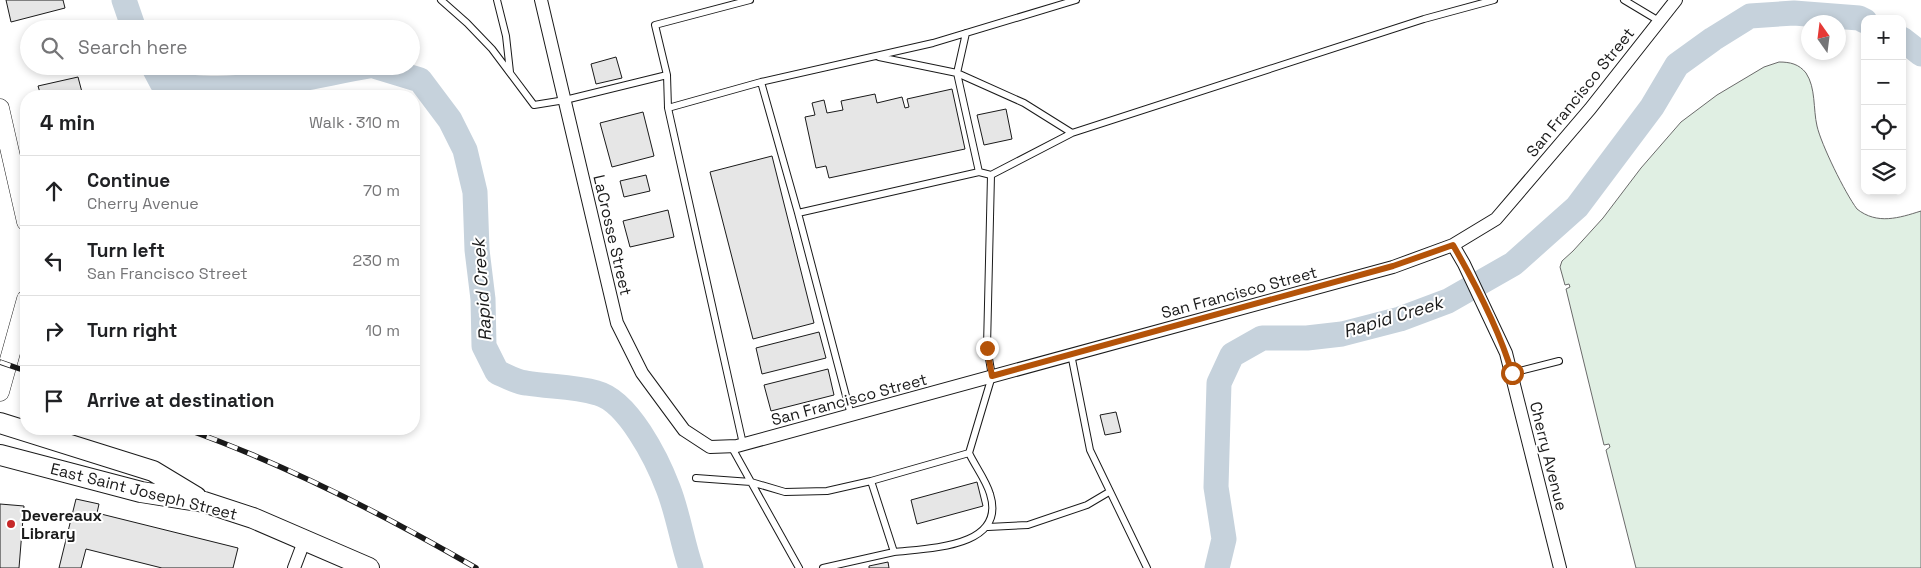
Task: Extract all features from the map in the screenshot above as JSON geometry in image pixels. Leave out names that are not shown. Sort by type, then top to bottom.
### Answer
[{"type":"main road","points":[[0,424],[20,430]]},
{"type":"main road","points":[[36,435],[153,471],[204,502]]},
{"type":"main road","name":"East Saint Joseph Street","points":[[0,455],[141,492],[204,502],[253,518],[369,568]]},
{"type":"street","name":"LaCrosse Street","points":[[541,0],[616,324],[642,373],[684,430],[710,447]]},
{"type":"street","name":"San Francisco Street","points":[[710,447],[737,445],[851,415],[1393,266],[1453,245],[1496,219],[1590,109],[1676,0]]},
{"type":"street","points":[[0,108],[20,196]]},
{"type":"street","name":"Cherry Avenue","points":[[1453,245],[1506,352],[1560,568]]},
{"type":"street","points":[[0,392],[20,327]]},
{"type":"street","points":[[294,568],[305,539]]},
{"type":"lane","points":[[441,0],[492,49],[534,105],[565,100],[667,75]]},
{"type":"lane","points":[[497,0],[506,36],[510,73]]},
{"type":"lane","points":[[750,0],[654,25],[667,75],[668,108],[737,445],[751,482],[799,568]]},
{"type":"lane","points":[[668,108],[761,82],[933,43],[1076,0]]},
{"type":"lane","points":[[798,213],[979,172],[991,175],[1072,133],[1424,19],[1494,0]]},
{"type":"lane","points":[[1624,0],[1659,21]]},
{"type":"lane","points":[[966,33],[957,73],[979,172]]},
{"type":"lane","points":[[875,56],[957,73],[1024,103],[1072,133]]},
{"type":"lane","points":[[761,82],[798,213],[851,415]]},
{"type":"lane","points":[[988,527],[992,512],[990,494],[968,453],[992,376],[987,348],[991,175]]},
{"type":"lane","points":[[1071,354],[1090,450],[1147,568]]},
{"type":"lane","points":[[1512,373],[1559,361]]},
{"type":"lane","points":[[696,478],[751,482],[785,492],[827,491],[871,481],[968,453]]},
{"type":"lane","points":[[871,481],[894,552]]},
{"type":"lane","points":[[822,568],[894,552],[945,546],[976,536],[988,527],[1028,525],[1087,505],[1110,492]]},
{"type":"green space","points":[[1779,62],[1791,63],[1806,73],[1813,92],[1819,134],[1840,180],[1857,209],[1880,219],[1896,218],[1921,211],[1921,568],[1636,568],[1606,450],[1610,447],[1609,444],[1604,445],[1566,289],[1570,287],[1569,284],[1565,285],[1560,267],[1562,261],[1603,218],[1641,168],[1681,122],[1717,95],[1764,67]]},
{"type":"building","points":[[6,0],[63,0],[65,8],[11,22]]},
{"type":"building","points":[[616,57],[622,78],[596,84],[591,64]]},
{"type":"building","points":[[78,77],[81,90],[39,90],[38,86]]},
{"type":"building","points":[[952,89],[965,149],[829,178],[826,166],[816,168],[805,117],[815,115],[812,103],[824,100],[827,113],[843,110],[841,101],[875,94],[877,103],[902,97],[905,108],[909,107],[907,99]]},
{"type":"building","points":[[1006,109],[1012,139],[984,145],[977,115]]},
{"type":"building","points":[[643,112],[654,156],[612,167],[600,123]]},
{"type":"building","points":[[772,156],[814,323],[753,339],[710,172]]},
{"type":"building","points":[[646,175],[650,191],[624,197],[620,181]]},
{"type":"building","points":[[668,210],[674,237],[630,247],[623,221]]},
{"type":"building","points":[[819,332],[826,358],[762,374],[756,348]]},
{"type":"building","points":[[828,369],[834,395],[771,411],[764,385]]},
{"type":"building","points":[[1116,412],[1121,432],[1105,435],[1100,415]]},
{"type":"building","points":[[977,482],[983,506],[917,524],[911,500]]},
{"type":"building","points":[[76,499],[99,504],[97,513],[238,548],[233,568],[162,568],[86,549],[81,568],[59,568]]},
{"type":"building","name":"Devereaux Library","points":[[0,504],[24,506],[19,568],[0,568]]},
{"type":"building","points":[[888,562],[889,568],[869,568],[869,566]]},
{"type":"waterway","name":"Rapid Creek","points":[[124,0],[131,20]]},
{"type":"waterway","name":"Rapid Creek","points":[[1217,568],[1224,539],[1216,487],[1219,383],[1232,355],[1262,338],[1307,338],[1342,334],[1400,319],[1448,301],[1513,264],[1577,207],[1652,107],[1677,65],[1713,39],[1750,16],[1794,13],[1861,19]]},
{"type":"waterway","name":"Rapid Creek","points":[[1906,42],[1921,54]]},
{"type":"waterway","name":"Rapid Creek","points":[[158,75],[162,83],[194,88],[266,85],[320,75]]},
{"type":"waterway","name":"Rapid Creek","points":[[404,75],[420,80],[450,120],[465,150],[475,192],[477,250],[483,299],[484,346],[497,372],[522,382],[597,393],[609,398],[620,407],[640,433],[657,462],[675,507],[691,568]]},
{"type":"railway","points":[[0,362],[20,369]]},
{"type":"railway","points":[[202,435],[261,458],[334,492],[476,568]]},
{"type":"place","name":"Devereaux Library","points":[[11,524]]},
{"type":"route","points":[[987,348],[992,376],[1393,266],[1453,245],[1506,352],[1512,373]]}]
